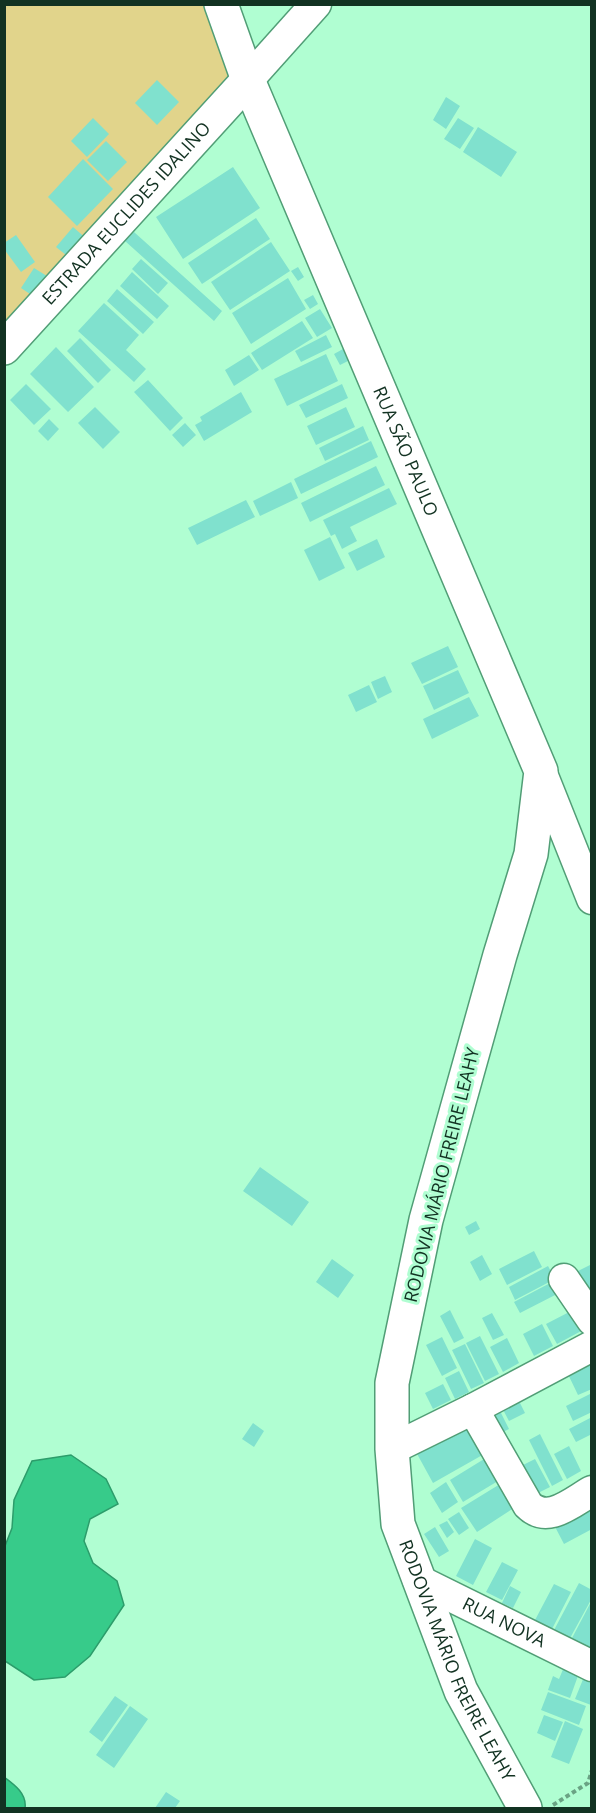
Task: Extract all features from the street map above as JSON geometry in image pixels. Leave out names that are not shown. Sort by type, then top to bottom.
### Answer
[{"type":"main road","name":"RUA SÃO PAULO","points":[[221,4],[248,80],[540,771]]},
{"type":"main road","name":"ESTRADA EUCLIDES IDALINO","points":[[4,348],[248,80]]},
{"type":"main road","name":"RODOVIA MÁRIO FREIRE LEAHY","points":[[525,1809],[460,1691],[398,1524],[392,1449],[392,1383],[426,1220],[500,955],[531,854],[540,771]]},
{"type":"street","points":[[248,80],[316,4]]},
{"type":"street","name":"RUA SÃO PAULO","points":[[540,771],[591,898]]},
{"type":"street","points":[[564,1279],[591,1320]]},
{"type":"street","points":[[392,1449],[591,1346]]},
{"type":"street","points":[[473,1409],[528,1505],[535,1512],[545,1514],[557,1511],[591,1491]]},
{"type":"street","name":"RUA NOVA","points":[[417,1580],[591,1666]]},
{"type":"path","points":[[547,1809],[588,1783],[591,1770]]},
{"type":"shaded area","points":[[5,5],[221,5],[248,80],[5,348]]},
{"type":"shaded area","points":[[71,1455],[106,1479],[118,1504],[90,1519],[84,1541],[93,1563],[117,1581],[124,1605],[90,1656],[65,1677],[34,1680],[5,1661],[5,1546],[12,1528],[14,1500],[32,1461]]},
{"type":"shaded area","points":[[4,1777],[22,1794],[25,1808],[5,1808]]},
{"type":"building","points":[[157,80],[179,102],[157,125],[135,103]]},
{"type":"building","points":[[446,97],[460,106],[446,129],[433,120]]},
{"type":"building","points":[[93,118],[109,134],[87,157],[71,141]]},
{"type":"building","points":[[458,118],[474,128],[460,149],[444,139]]},
{"type":"building","points":[[478,127],[517,152],[501,177],[463,152]]},
{"type":"building","points":[[106,141],[127,162],[108,181],[87,160]]},
{"type":"building","points":[[83,159],[113,189],[77,226],[48,197]]},
{"type":"building","points":[[233,167],[260,208],[183,259],[156,217]]},
{"type":"building","points":[[256,218],[270,239],[202,284],[188,263]]},
{"type":"building","points":[[73,227],[88,240],[71,259],[56,247]]},
{"type":"building","points":[[134,232],[222,311],[214,321],[125,241]]},
{"type":"building","points":[[16,235],[35,262],[21,272],[4,249],[4,243]]},
{"type":"building","points":[[271,242],[290,271],[230,310],[211,282]]},
{"type":"building","points":[[141,259],[168,283],[158,294],[132,269]]},
{"type":"building","points":[[298,267],[304,277],[298,281],[291,271]]},
{"type":"building","points":[[34,268],[55,281],[42,302],[21,288]]},
{"type":"building","points":[[132,272],[169,306],[157,319],[120,286]]},
{"type":"building","points":[[288,278],[306,309],[251,344],[232,313]]},
{"type":"building","points":[[117,289],[154,322],[143,334],[107,301]]},
{"type":"building","points":[[313,295],[318,304],[310,309],[304,300]]},
{"type":"building","points":[[104,303],[139,335],[126,350],[146,369],[134,382],[78,331]]},
{"type":"building","points":[[320,309],[332,328],[317,337],[305,318]]},
{"type":"building","points":[[302,321],[313,338],[262,370],[251,353]]},
{"type":"building","points":[[326,335],[332,347],[301,362],[295,351]]},
{"type":"building","points":[[80,338],[111,370],[98,383],[67,351]]},
{"type":"building","points":[[56,347],[94,387],[68,412],[30,374]]},
{"type":"building","points":[[343,349],[348,361],[340,365],[334,354]]},
{"type":"building","points":[[326,354],[338,381],[287,406],[274,379]]},
{"type":"building","points":[[249,355],[259,370],[234,386],[225,370]]},
{"type":"building","points":[[148,380],[183,418],[170,431],[134,392]]},
{"type":"building","points":[[26,384],[51,409],[34,425],[10,400]]},
{"type":"building","points":[[342,384],[348,398],[306,418],[299,405]]},
{"type":"building","points":[[241,392],[252,412],[204,441],[195,425],[202,421],[200,417]]},
{"type":"building","points":[[95,407],[120,432],[103,449],[78,423]]},
{"type":"building","points":[[346,407],[355,427],[316,445],[307,426]]},
{"type":"building","points":[[49,419],[59,429],[48,441],[38,431]]},
{"type":"building","points":[[185,423],[196,435],[183,447],[172,435]]},
{"type":"building","points":[[363,426],[369,440],[325,461],[319,448]]},
{"type":"building","points":[[371,441],[378,457],[301,494],[294,479]]},
{"type":"building","points":[[376,466],[385,485],[310,522],[301,503]]},
{"type":"building","points":[[291,482],[298,498],[260,516],[253,501]]},
{"type":"building","points":[[389,488],[397,504],[350,527],[357,541],[342,549],[335,534],[331,536],[323,520]]},
{"type":"building","points":[[246,500],[255,517],[197,545],[188,528]]},
{"type":"building","points":[[330,537],[345,568],[319,581],[304,550]]},
{"type":"building","points":[[377,539],[385,557],[357,571],[348,553]]},
{"type":"building","points":[[448,646],[458,667],[422,684],[411,663]]},
{"type":"building","points":[[458,670],[469,693],[434,710],[423,686]]},
{"type":"building","points":[[385,676],[392,692],[378,699],[371,682]]},
{"type":"building","points":[[369,685],[377,702],[356,712],[348,695]]},
{"type":"building","points":[[469,697],[479,716],[432,739],[423,719]]},
{"type":"building","points":[[260,1167],[309,1202],[292,1226],[243,1191]]},
{"type":"building","points":[[476,1221],[480,1229],[469,1235],[465,1227]]},
{"type":"building","points":[[534,1251],[542,1267],[507,1285],[499,1269]]},
{"type":"building","points":[[482,1255],[492,1274],[480,1281],[470,1262]]},
{"type":"building","points":[[332,1259],[354,1275],[338,1298],[316,1282]]},
{"type":"building","points":[[592,1264],[592,1293],[572,1274]]},
{"type":"building","points":[[548,1266],[555,1279],[515,1300],[509,1287]]},
{"type":"building","points":[[554,1281],[559,1293],[520,1313],[514,1302]]},
{"type":"building","points":[[575,1309],[585,1329],[557,1344],[546,1324]]},
{"type":"building","points":[[450,1310],[464,1338],[454,1343],[440,1316]]},
{"type":"building","points":[[492,1313],[504,1335],[493,1340],[482,1318]]},
{"type":"building","points":[[542,1324],[553,1346],[534,1356],[523,1334]]},
{"type":"building","points":[[480,1336],[499,1374],[485,1381],[466,1343]]},
{"type":"building","points":[[442,1337],[457,1368],[442,1376],[426,1345]]},
{"type":"building","points":[[507,1338],[519,1363],[503,1372],[490,1347]]},
{"type":"building","points":[[465,1344],[484,1383],[471,1389],[452,1350]]},
{"type":"building","points":[[588,1359],[592,1366],[592,1389],[578,1395],[566,1370]]},
{"type":"building","points":[[459,1371],[469,1392],[455,1399],[445,1378]]},
{"type":"building","points":[[443,1384],[451,1400],[433,1409],[425,1393]]},
{"type":"building","points":[[592,1393],[592,1412],[573,1421],[566,1406]]},
{"type":"building","points":[[516,1395],[525,1413],[509,1421],[500,1404]]},
{"type":"building","points":[[497,1405],[509,1429],[493,1437],[481,1414]]},
{"type":"building","points":[[592,1417],[592,1434],[576,1442],[569,1429]]},
{"type":"building","points":[[469,1422],[486,1453],[433,1483],[416,1452]]},
{"type":"building","points":[[253,1423],[264,1431],[254,1447],[242,1439]]},
{"type":"building","points":[[540,1434],[563,1480],[552,1486],[529,1440]]},
{"type":"building","points":[[569,1446],[581,1471],[567,1479],[554,1454]]},
{"type":"building","points":[[489,1456],[503,1478],[463,1502],[450,1480]]},
{"type":"building","points":[[535,1459],[550,1487],[536,1494],[521,1466]]},
{"type":"building","points":[[505,1481],[520,1504],[477,1532],[461,1508]]},
{"type":"building","points":[[446,1482],[458,1502],[442,1513],[430,1493]]},
{"type":"building","points":[[592,1501],[592,1529],[564,1544],[552,1521]]},
{"type":"building","points":[[459,1512],[469,1528],[459,1535],[448,1519]]},
{"type":"building","points":[[447,1521],[454,1532],[447,1538],[439,1525]]},
{"type":"building","points":[[435,1527],[449,1551],[439,1557],[424,1534]]},
{"type":"building","points":[[475,1539],[492,1548],[473,1585],[456,1576]]},
{"type":"building","points":[[502,1562],[518,1570],[502,1600],[486,1592]]},
{"type":"building","points":[[579,1583],[592,1590],[592,1598],[569,1640],[553,1632]]},
{"type":"building","points":[[554,1584],[571,1592],[551,1631],[534,1622]]},
{"type":"building","points":[[510,1586],[521,1592],[513,1608],[502,1603]]},
{"type":"building","points":[[592,1600],[592,1649],[572,1638]]},
{"type":"building","points":[[564,1667],[579,1673],[570,1698],[548,1690],[553,1676],[559,1679]]},
{"type":"building","points":[[586,1672],[592,1675],[591,1705],[575,1699]]},
{"type":"building","points":[[548,1692],[586,1706],[579,1725],[541,1710]]},
{"type":"building","points":[[115,1696],[128,1705],[102,1742],[89,1732]]},
{"type":"building","points":[[130,1706],[148,1719],[114,1768],[96,1755]]},
{"type":"building","points":[[544,1715],[563,1722],[555,1741],[537,1733]]},
{"type":"building","points":[[565,1721],[583,1729],[569,1764],[551,1757]]},
{"type":"building","points":[[166,1792],[180,1801],[175,1808],[155,1808]]}]
